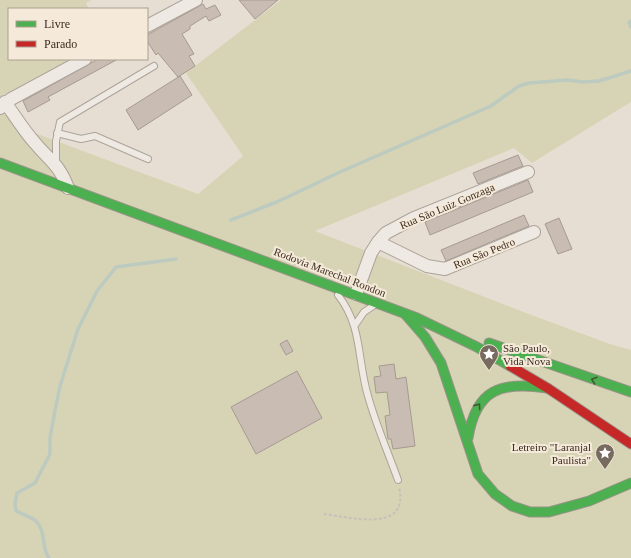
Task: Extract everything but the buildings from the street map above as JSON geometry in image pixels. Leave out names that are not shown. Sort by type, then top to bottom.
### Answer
[{"type":"main road","name":"Rodovia Marechal Rondon","points":[[0,163],[404,312],[477,347],[549,389],[631,444]]},
{"type":"main road","points":[[404,312],[424,334],[441,363],[475,467],[487,488],[502,502],[524,511],[541,513],[554,512],[631,483]]},
{"type":"main road","points":[[417,318],[631,392]]},
{"type":"main road","points":[[468,443],[472,414],[484,397],[494,390],[518,385],[533,385],[549,389]]},
{"type":"street","points":[[148,25],[196,0]]},
{"type":"street","points":[[68,188],[63,174],[56,164],[34,142],[3,105],[83,60]]},
{"type":"street","name":"Rua São Luiz Gonzaga","points":[[356,294],[371,253],[386,233],[414,218],[528,172]]},
{"type":"street","name":"Rua São Pedro","points":[[378,242],[434,268],[445,269],[534,232]]},
{"type":"lane","points":[[56,164],[57,133],[60,122],[64,118],[154,66]]},
{"type":"lane","points":[[57,133],[81,139],[95,136],[148,158]]},
{"type":"lane","points":[[329,284],[346,305],[355,325],[368,396],[398,480]]},
{"type":"lane","points":[[355,325],[364,312],[377,303]]},
{"type":"path","points":[[324,514],[377,520],[389,517],[399,508],[402,497],[398,480]]},
{"type":"shaded area","points":[[0,0],[91,0],[86,3],[88,8],[8,8],[8,60],[68,60],[0,97]]},
{"type":"shaded area","points":[[281,0],[631,0],[631,102],[532,163],[514,148],[315,231],[534,316],[610,344],[631,350],[631,558],[0,558],[0,114],[3,110],[16,126],[198,194],[243,156],[186,73]]},
{"type":"waterway","points":[[631,21],[629,22],[631,27]]},
{"type":"waterway","points":[[231,220],[279,201],[340,172],[491,106],[519,86],[529,83],[568,80],[583,82],[599,81],[631,71]]},
{"type":"waterway","points":[[49,558],[45,549],[39,525],[36,521],[16,511],[15,504],[17,493],[35,483],[50,454],[50,438],[60,386],[78,329],[97,291],[116,267],[176,259]]},
{"type":"traffic: fast","points":[[0,163],[417,318],[477,347],[510,366]]},
{"type":"traffic: fast","points":[[405,314],[425,337],[441,363],[478,474],[495,494],[512,506],[530,512],[549,512],[589,501],[631,483]]},
{"type":"traffic: fast","points":[[489,343],[631,392]]},
{"type":"traffic: fast","points":[[468,438],[472,421],[477,409],[484,399],[493,392],[516,386],[547,388]]},
{"type":"traffic: jam","points":[[510,366],[549,389],[631,444]]},
{"type":"place","name":"São Paulo, Vida Nova","points":[[489,371]]},
{"type":"place","name":"Letreiro \"Laranjal Paulista\"","points":[[605,470]]}]
